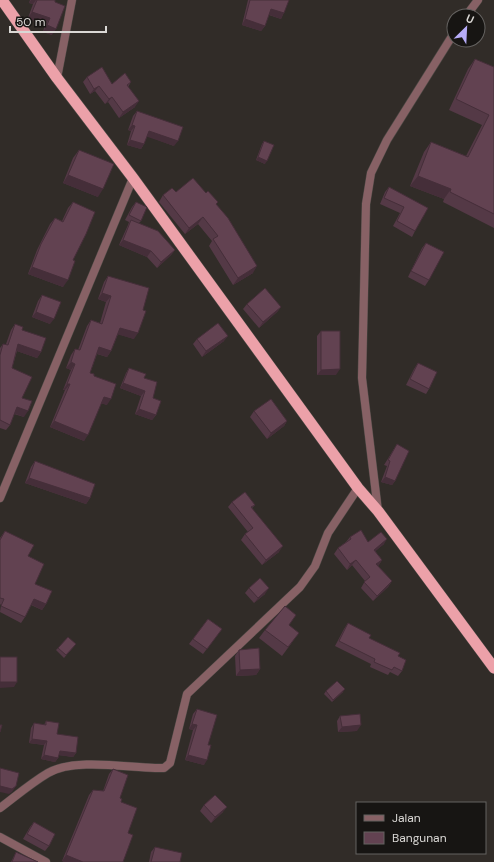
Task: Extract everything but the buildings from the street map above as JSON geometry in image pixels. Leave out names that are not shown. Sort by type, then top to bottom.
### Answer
[{"type":"highway","points":[[2,0],[57,78],[133,178],[358,488],[378,511],[494,668]]},
{"type":"street","points":[[57,78],[72,0]]},
{"type":"street","points":[[378,511],[362,378],[366,204],[371,174],[387,140],[446,46]]},
{"type":"street","points":[[0,498],[133,178]]},
{"type":"street","points":[[0,808],[48,773],[62,767],[79,764],[164,768],[170,763],[187,694],[300,587],[315,566],[328,533],[358,488]]},
{"type":"street","points":[[0,837],[46,862]]}]
